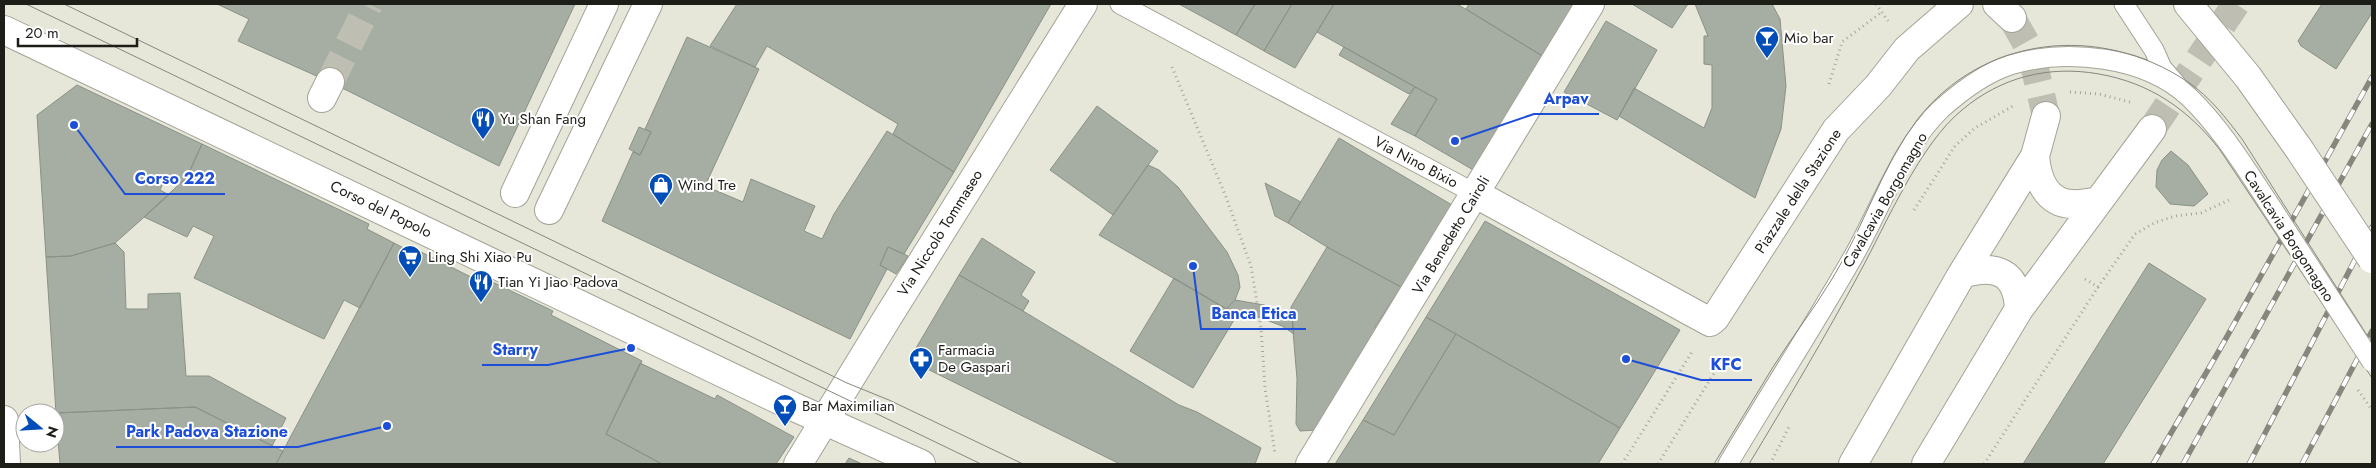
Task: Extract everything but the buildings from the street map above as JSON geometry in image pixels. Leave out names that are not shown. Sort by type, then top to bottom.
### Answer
[{"type":"street","points":[[515,193],[604,4]]},
{"type":"street","points":[[550,210],[648,4]]},
{"type":"street","name":"Via Niccolò Tommaseo","points":[[798,464],[1083,4]]},
{"type":"street","name":"Via Benedetto Cairoli","points":[[1310,464],[1590,4]]},
{"type":"street","name":"Piazzale della Stazione","points":[[1710,322],[1715,318],[1836,130],[1878,86],[1907,49],[1959,4]]},
{"type":"street","points":[[2188,4],[2248,77],[2299,149],[2372,259]]},
{"type":"street","name":"Corso del Popolo","points":[[4,30],[824,420],[921,464]]},
{"type":"street","points":[[1853,464],[1962,274],[2035,156],[2046,116]]},
{"type":"street","points":[[1926,464],[2020,309],[2152,129]]},
{"type":"street","points":[[2035,156],[2040,182],[2055,200],[2075,205],[2097,202]]},
{"type":"street","name":"Via Nino Bixio","points":[[1476,194],[1710,322]]},
{"type":"street","points":[[1962,274],[1981,269],[1992,269],[2002,273],[2011,279],[2016,287],[2020,309]]},
{"type":"street","points":[[4,420],[6,464]]},
{"type":"lane","name":"Via Nino Bixio","points":[[1120,4],[1476,194]]},
{"type":"lane","name":"Cavalcavia Borgomagno","points":[[2124,4],[2154,50],[2162,68],[2226,139],[2372,362]]},
{"type":"lane","name":"Cavalcavia Borgomagno","points":[[1728,464],[1853,258],[1907,155],[1940,110],[1960,94],[2008,66],[2026,61],[2064,57],[2107,60],[2131,66],[2169,82],[2181,91]]},
{"type":"path","points":[[1828,89],[1842,42],[1882,12],[1876,4]]},
{"type":"path","points":[[1172,65],[1226,198],[1251,266],[1261,328],[1265,388],[1276,456]]},
{"type":"path","points":[[2135,234],[2154,223],[2175,216],[2201,213],[2229,200]]},
{"type":"path","points":[[1984,464],[2098,287]]},
{"type":"path","points":[[1622,464],[1710,322]]},
{"type":"path","points":[[1770,464],[1784,439]]},
{"type":"tunnel","points":[[330,82],[369,4]]},
{"type":"tunnel","points":[[2152,129],[2236,4]]},
{"type":"tunnel","points":[[2012,18],[2031,52],[2046,116]]},
{"type":"tram line","points":[[26,4],[981,464]]},
{"type":"tram line","points":[[64,4],[847,383],[889,400],[1023,464]]},
{"type":"tram line","points":[[1714,464],[1773,367],[1832,279],[1893,157],[1917,120],[1944,92],[1975,70],[2009,55],[2044,47],[2081,46],[2118,51],[2154,63],[2188,82],[2211,101],[2242,139],[2372,343]]},
{"type":"tram line","points":[[1749,464],[1792,393],[1860,272],[1905,186],[1932,143],[1962,110],[1977,99],[2009,82],[2026,76],[2044,73],[2080,72],[2118,78],[2151,91],[2167,100],[2195,122],[2220,150],[2372,378]]},
{"type":"railway","points":[[2153,464],[2220,349],[2372,77]]},
{"type":"railway","points":[[2183,464],[2372,124]]},
{"type":"railway","points":[[2249,464],[2372,227]]},
{"type":"railway","points":[[2302,464],[2372,331]]},
{"type":"place","name":"Mio bar","points":[[1767,59]]},
{"type":"place","name":"Corso 222","points":[[74,125]]},
{"type":"place","name":"Yu Shan Fang","points":[[483,140]]},
{"type":"place","name":"Arpav","points":[[1455,141]]},
{"type":"place","name":"Wind Tre","points":[[661,206]]},
{"type":"place","name":"Banca Etica","points":[[1193,266]]},
{"type":"place","name":"Ling Shi Xiao Pu","points":[[410,278]]},
{"type":"place","name":"Tian Yi Jiao Padova","points":[[481,303]]},
{"type":"place","name":"Starry","points":[[631,348]]},
{"type":"place","name":"KFC","points":[[1626,359]]},
{"type":"place","name":"Farmacia De Gaspari","points":[[921,380]]},
{"type":"place","name":"Park Padova Stazione","points":[[387,426]]},
{"type":"place","name":"Bar Maximilian","points":[[785,427]]}]
